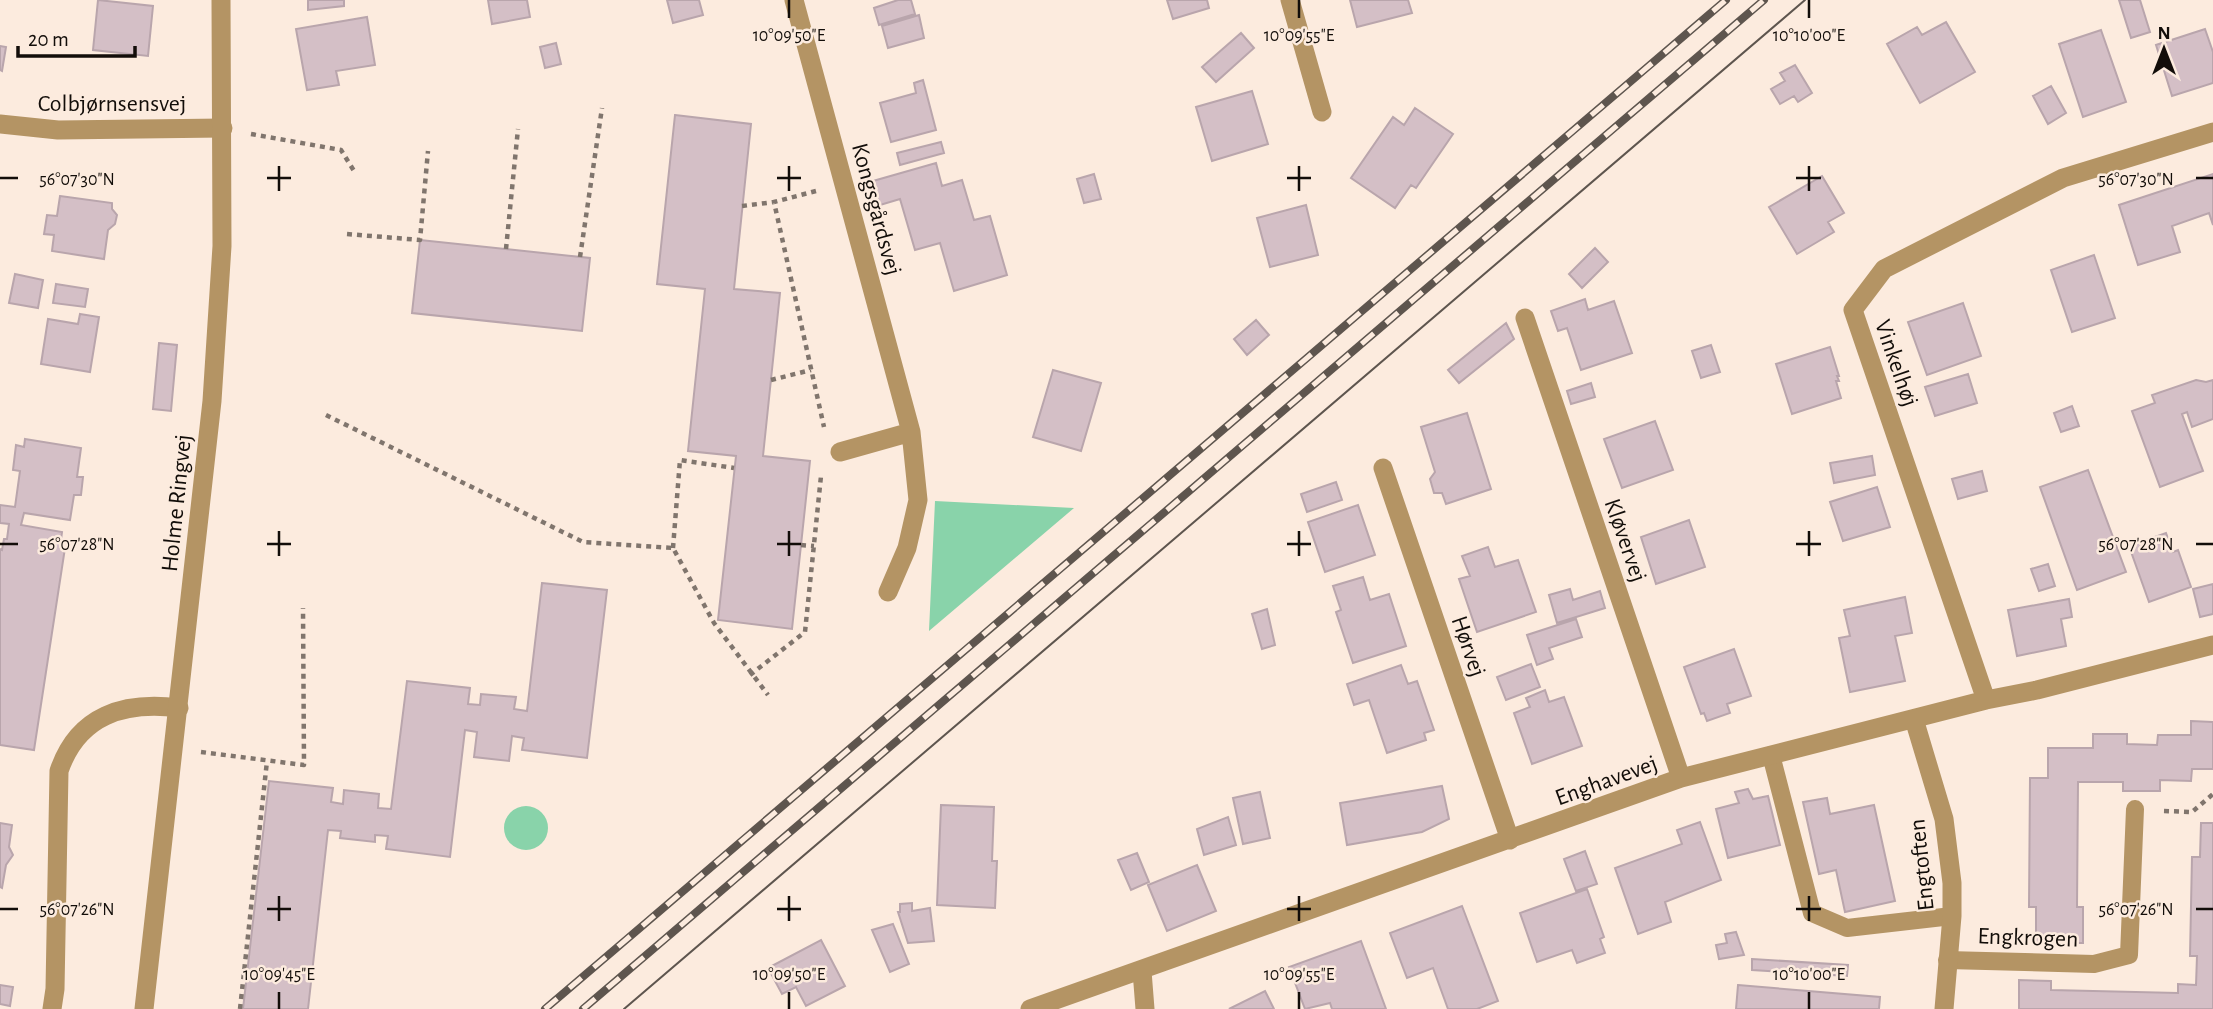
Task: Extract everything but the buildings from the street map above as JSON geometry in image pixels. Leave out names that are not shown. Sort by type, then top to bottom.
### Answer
[{"type":"street","name":"Holme Ringvej","points":[[144,1009],[212,401],[222,246],[221,0]]},
{"type":"street","name":"Kongsgårdsvej","points":[[794,0],[911,432],[918,500],[907,548],[888,592]]},
{"type":"street","points":[[1290,0],[1322,112]]},
{"type":"street","name":"Colbjørnsensvej","points":[[0,124],[58,130],[223,128]]},
{"type":"street","name":"Vinkelhøj","points":[[1986,700],[1853,310],[1884,269],[2063,178],[2213,132]]},
{"type":"street","name":"Kløvervej","points":[[1525,318],[1681,778]]},
{"type":"street","points":[[840,452],[911,432]]},
{"type":"street","name":"Hørvej","points":[[1383,468],[1510,840]]},
{"type":"street","name":"Enghavevej","points":[[1030,1009],[1681,778],[2213,645]]},
{"type":"street","points":[[52,1009],[55,989],[59,771],[65,752],[76,736],[93,722],[114,712],[146,705],[178,708]]},
{"type":"street","name":"Engtoften","points":[[1914,719],[1944,819],[1952,883],[1944,1009]]},
{"type":"street","points":[[1142,971],[1145,1009]]},
{"type":"lane","points":[[1771,755],[1812,913],[1847,928],[1952,916]]},
{"type":"lane","name":"Engkrogen","points":[[1947,960],[2094,964],[2129,955],[2135,809]]},
{"type":"path","points":[[580,257],[602,108]]},
{"type":"path","points":[[223,128],[341,149],[354,170]]},
{"type":"path","points":[[506,249],[519,129]]},
{"type":"path","points":[[347,234],[420,240],[428,152]]},
{"type":"path","points":[[742,206],[774,202],[844,184]]},
{"type":"path","points":[[774,202],[826,435],[840,452]]},
{"type":"path","points":[[771,380],[811,370]]},
{"type":"path","points":[[326,415],[583,542],[673,548]]},
{"type":"path","points":[[734,468],[680,460],[673,548],[714,623],[750,675],[768,695]]},
{"type":"path","points":[[750,675],[805,632],[822,472]]},
{"type":"path","points":[[801,545],[814,547]]},
{"type":"path","points":[[174,748],[304,765],[303,608]]},
{"type":"path","points":[[240,1009],[267,761]]},
{"type":"path","points":[[2135,809],[2192,812],[2213,794]]},
{"type":"green space","points":[[935,501],[1074,508],[929,631]]},
{"type":"green space","points":[[526,806],[542,812],[548,828],[542,844],[526,850],[510,844],[504,828],[510,812]]},
{"type":"tram line","points":[[624,1009],[1805,0]]},
{"type":"railway","points":[[545,1009],[1726,0]]},
{"type":"railway","points":[[583,1009],[1764,0]]}]
